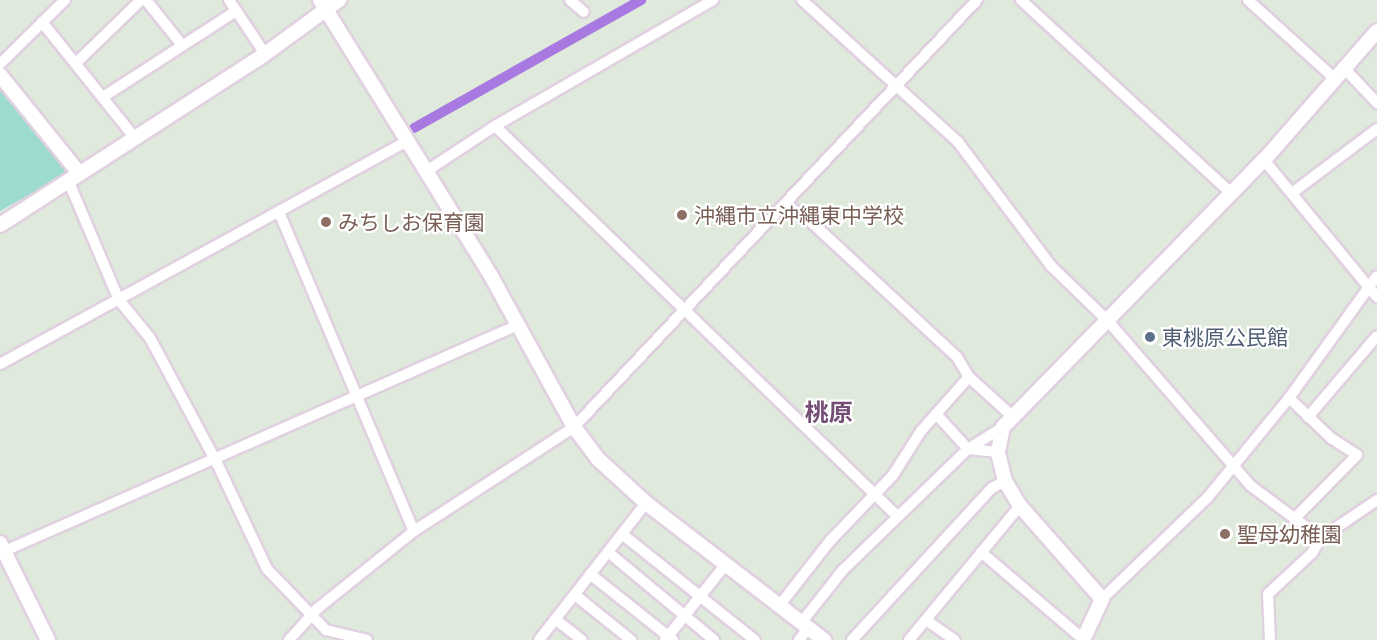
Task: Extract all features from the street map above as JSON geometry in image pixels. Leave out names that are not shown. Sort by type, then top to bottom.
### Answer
[{"type":"street","points":[[0,64],[65,0]]},
{"type":"street","points":[[76,63],[141,0]]},
{"type":"street","points":[[146,0],[182,45]]},
{"type":"street","points":[[229,0],[265,54]]},
{"type":"street","points":[[0,225],[265,54],[323,5],[339,0]]},
{"type":"street","points":[[570,0],[584,12]]},
{"type":"street","points":[[425,172],[495,126],[713,0]]},
{"type":"street","points":[[802,0],[958,142],[1051,266],[1108,321],[1251,486],[1321,538]]},
{"type":"street","points":[[289,640],[312,616],[414,531],[574,427],[977,0]]},
{"type":"street","points":[[1022,0],[1231,193]]},
{"type":"street","points":[[1248,0],[1377,103]]},
{"type":"street","points":[[323,5],[518,325],[574,427],[598,459],[646,502],[824,640]]},
{"type":"street","points":[[103,97],[236,11]]},
{"type":"street","points":[[42,22],[135,138]]},
{"type":"street","points":[[799,640],[804,625],[843,570],[968,449],[1008,422],[1264,160],[1338,72],[1377,31]]},
{"type":"street","points":[[0,75],[74,177],[119,300],[150,338],[216,461],[267,569],[326,630],[348,639],[367,640]]},
{"type":"street","points":[[495,126],[897,516]]},
{"type":"street","points":[[1292,193],[1377,129]]},
{"type":"street","points":[[0,364],[407,141]]},
{"type":"street","points":[[1264,160],[1377,297]]},
{"type":"street","points":[[785,204],[810,221],[957,357],[969,377],[1008,422]]},
{"type":"street","points":[[279,212],[414,531]]},
{"type":"street","points":[[981,552],[1084,640],[1102,599],[1184,522],[1233,465],[1288,398],[1377,276]]},
{"type":"street","points":[[48,640],[1,549],[216,461],[518,325]]},
{"type":"street","points":[[1308,417],[1377,336]]},
{"type":"street","points":[[779,606],[830,541],[873,495],[936,414],[969,377]]},
{"type":"street","points":[[1288,398],[1308,417],[1357,455],[1295,518]]},
{"type":"street","points":[[936,414],[968,449],[998,452]]},
{"type":"street","points":[[1008,422],[998,452],[1005,481],[1020,506],[1102,599]]},
{"type":"street","points":[[852,640],[992,488],[1005,481]]},
{"type":"street","points":[[1270,640],[1268,594],[1312,553],[1321,538],[1377,500]]},
{"type":"street","points":[[541,639],[646,502]]},
{"type":"street","points":[[909,640],[1020,506]]},
{"type":"street","points":[[622,534],[755,640]]},
{"type":"street","points":[[608,552],[714,640]]},
{"type":"street","points":[[591,574],[669,639],[684,616],[726,564]]},
{"type":"street","points":[[574,595],[631,640]]},
{"type":"street","points":[[555,619],[582,640]]},
{"type":"street","points":[[926,620],[955,640]]},
{"type":"shaded area","points":[[0,83],[68,173],[0,211]]},
{"type":"waterway","points":[[414,128],[641,0]]},
{"type":"place","name":"沖縄市立沖縄東中学校","points":[[682,215]]},
{"type":"place","name":"みちしお保育園","points":[[326,222]]},
{"type":"place","name":"東桃原公民館","points":[[1150,337]]},
{"type":"place","name":"聖母幼稚園","points":[[1225,534]]},
{"type":"district","name":"桃原","points":[[829,412]]}]
